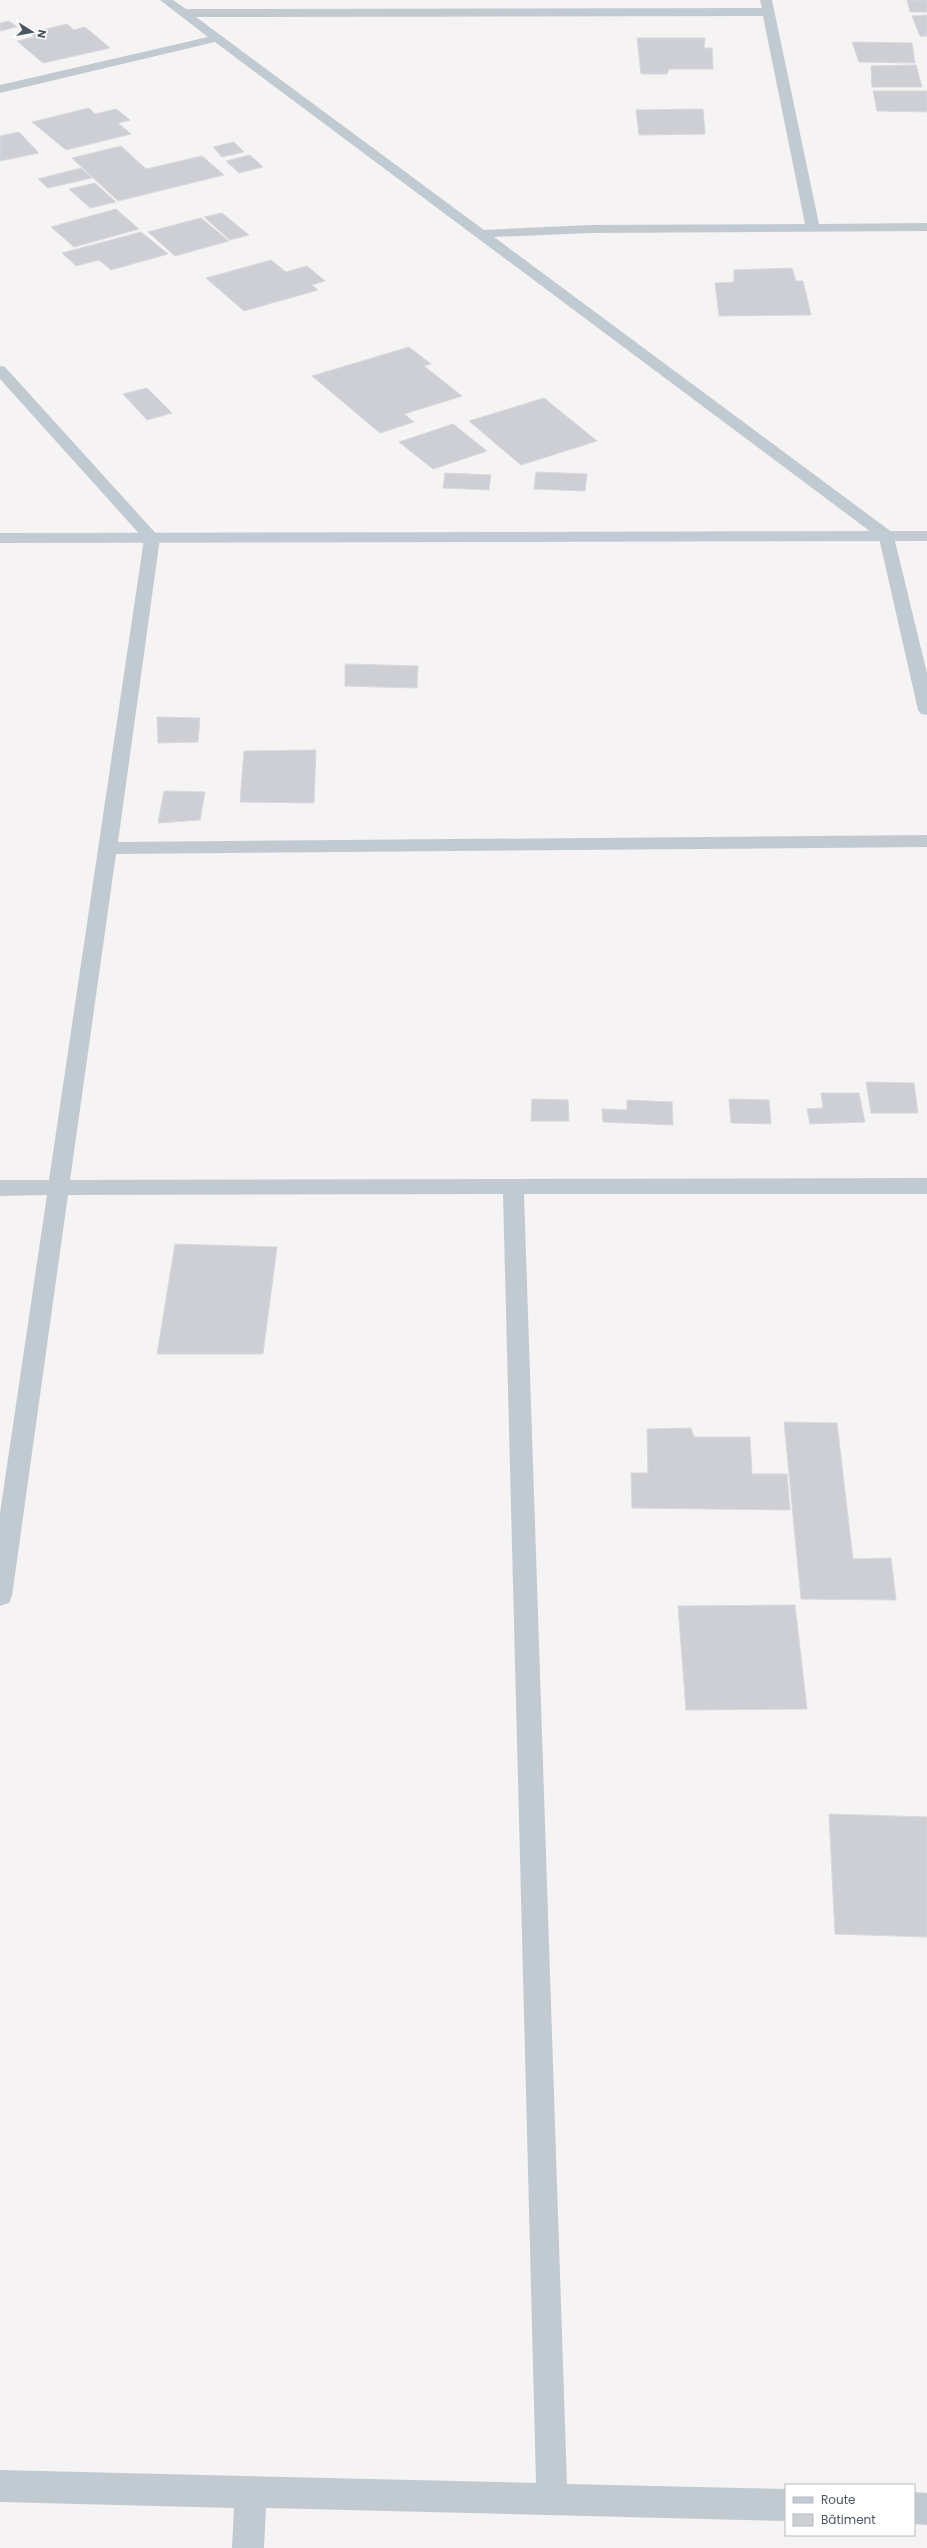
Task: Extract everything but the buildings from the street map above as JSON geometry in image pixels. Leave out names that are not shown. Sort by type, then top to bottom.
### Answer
[{"type":"street","points":[[166,0],[887,536],[927,710]]},
{"type":"street","points":[[184,13],[768,6],[813,228]]},
{"type":"street","points":[[0,89],[217,38]]},
{"type":"street","points":[[481,234],[590,229],[927,227]]},
{"type":"street","points":[[0,370],[152,538]]},
{"type":"street","points":[[0,538],[927,536]]},
{"type":"street","points":[[0,1596],[152,538]]},
{"type":"street","points":[[108,848],[927,841]]},
{"type":"street","points":[[513,1186],[552,2500]]},
{"type":"street","points":[[0,1188],[927,1186]]},
{"type":"street","points":[[0,2486],[785,2505]]},
{"type":"street","points":[[248,2548],[251,2492]]},
{"type":"street","points":[[915,2508],[927,2509]]}]
